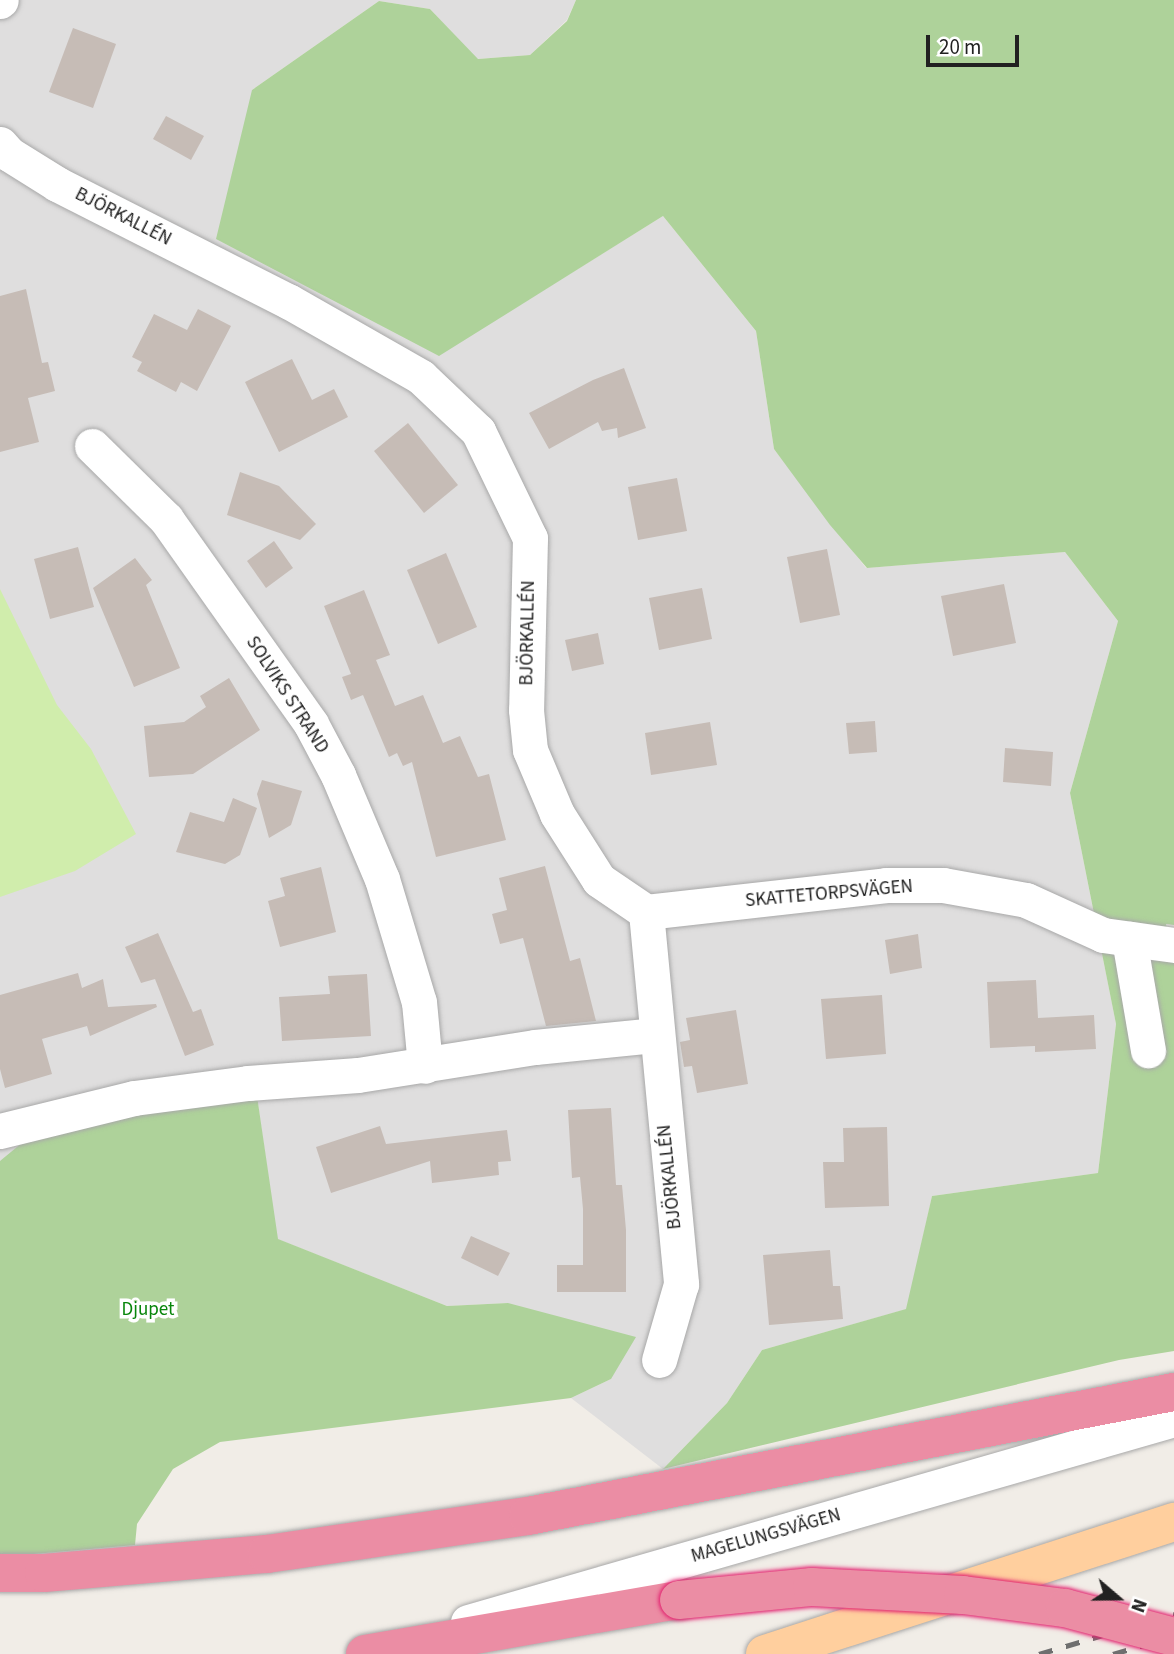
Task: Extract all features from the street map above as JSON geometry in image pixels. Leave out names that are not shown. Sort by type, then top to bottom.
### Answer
[{"type":"highway","points":[[0,1573],[44,1573],[267,1555],[528,1516],[1174,1392]]},
{"type":"highway","points":[[365,1654],[679,1600],[812,1587],[963,1595],[1065,1608],[1174,1637]]},
{"type":"main road","points":[[765,1654],[1174,1522]]},
{"type":"street","name":"BJÖRKALLÉN","points":[[0,144],[9,154],[57,184],[288,301],[421,377],[478,431],[530,538],[526,710],[530,750],[557,814],[599,880],[646,912],[681,1284],[659,1360]]},
{"type":"street","name":"SOLVIKS STRAND","points":[[92,446],[166,519],[311,724],[338,775],[382,879],[419,1002],[425,1066]]},
{"type":"street","name":"SKATTETORPSVÄGEN","points":[[646,912],[886,885],[943,885],[1026,901],[1103,935],[1174,944]]},
{"type":"street","points":[[1129,939],[1148,1050]]},
{"type":"street","points":[[0,1131],[134,1098],[248,1083],[358,1075],[536,1047],[656,1035]]},
{"type":"street","name":"MAGELUNGSVÄGEN","points":[[359,1654],[1174,1419]]},
{"type":"shaded area","points":[[0,0],[576,0],[567,20],[530,55],[477,59],[430,9],[379,1],[252,90],[439,355],[663,216],[756,331],[774,449],[866,568],[1065,552],[1118,621],[1070,793],[1116,1024],[1098,1173],[932,1196],[907,1309],[762,1350],[727,1403],[663,1469],[571,1398],[611,1379],[508,1303],[447,1306],[277,1239],[257,1097],[0,1161]]},
{"type":"green space","points":[[576,0],[1174,0],[1174,925],[1166,924],[1174,960],[1174,1351],[1119,1360],[663,1469],[727,1403],[762,1350],[906,1309],[932,1196],[1098,1173],[1116,1024],[1070,793],[1118,621],[1065,552],[867,568],[830,525],[774,449],[756,331],[663,216],[439,356],[216,239],[252,90],[379,1],[430,9],[478,59],[530,55],[567,21]]},
{"type":"green space","points":[[0,589],[57,705],[91,749],[136,834],[75,871],[0,897]]},
{"type":"green space","name":"Djupet","points":[[257,1096],[278,1239],[447,1306],[508,1303],[636,1337],[611,1379],[571,1398],[220,1442],[173,1469],[137,1524],[135,1545],[0,1557],[0,1161],[23,1142],[139,1113]]},
{"type":"building","points":[[73,28],[116,44],[93,108],[49,92]]},
{"type":"building","points":[[166,116],[204,136],[191,160],[153,139]]},
{"type":"building","points":[[26,289],[42,363],[48,362],[55,391],[28,398],[39,442],[0,452],[0,296]]},
{"type":"building","points":[[198,309],[231,326],[197,391],[181,382],[176,392],[137,371],[142,362],[132,357],[154,314],[187,330]]},
{"type":"building","points":[[292,359],[312,400],[334,389],[348,417],[279,452],[245,382]]},
{"type":"building","points":[[624,368],[646,428],[618,438],[617,428],[602,431],[598,422],[549,449],[529,413],[593,380]]},
{"type":"building","points":[[408,423],[458,485],[424,513],[374,451]]},
{"type":"building","points":[[240,472],[279,486],[316,524],[300,540],[227,515]]},
{"type":"building","points":[[677,478],[687,531],[638,540],[628,487]]},
{"type":"building","points":[[274,541],[293,568],[266,588],[247,561]]},
{"type":"building","points":[[78,547],[94,607],[50,619],[34,559]]},
{"type":"building","points":[[827,549],[840,615],[800,623],[787,557]]},
{"type":"building","points":[[446,553],[477,627],[438,644],[407,570]]},
{"type":"building","points":[[135,558],[152,580],[146,585],[180,668],[134,687],[93,588]]},
{"type":"building","points":[[1004,584],[1016,643],[953,656],[941,596]]},
{"type":"building","points":[[702,588],[712,639],[659,650],[649,598]]},
{"type":"building","points":[[364,590],[390,655],[376,660],[395,706],[423,695],[443,743],[460,736],[478,777],[489,774],[506,840],[436,857],[412,762],[403,766],[397,753],[389,757],[363,695],[351,700],[342,677],[351,674],[324,606]]},
{"type":"building","points":[[598,633],[604,664],[572,671],[565,640]]},
{"type":"building","points":[[229,678],[260,730],[193,774],[149,777],[144,726],[184,722],[206,707],[200,696]]},
{"type":"building","points":[[875,721],[877,752],[849,754],[846,723]]},
{"type":"building","points":[[710,722],[717,765],[651,775],[645,733]]},
{"type":"building","points":[[1005,748],[1053,752],[1051,786],[1003,782]]},
{"type":"building","points":[[262,780],[302,791],[291,825],[269,838],[257,794]]},
{"type":"building","points":[[233,798],[257,808],[240,855],[225,864],[176,852],[190,812],[224,822]]},
{"type":"building","points":[[545,866],[570,961],[580,958],[596,1021],[546,1026],[523,938],[500,944],[492,914],[507,910],[499,878]]},
{"type":"building","points":[[321,867],[336,932],[280,947],[268,901],[285,896],[280,878]]},
{"type":"building","points":[[158,933],[193,1012],[201,1009],[214,1045],[185,1056],[155,979],[141,983],[125,947]]},
{"type":"building","points":[[918,934],[922,968],[890,974],[885,940]]},
{"type":"building","points":[[78,973],[82,988],[103,979],[108,1007],[156,1004],[157,1007],[90,1036],[87,1026],[42,1039],[52,1074],[5,1088],[0,1069],[0,995]]},
{"type":"building","points":[[367,974],[371,1036],[282,1041],[279,997],[330,994],[328,976]]},
{"type":"building","points":[[1036,980],[1038,1018],[1094,1015],[1096,1049],[1035,1052],[1035,1046],[990,1048],[987,982]]},
{"type":"building","points":[[882,995],[886,1054],[826,1059],[821,999]]},
{"type":"building","points":[[736,1010],[748,1084],[697,1093],[692,1066],[684,1067],[680,1042],[690,1040],[686,1018]]},
{"type":"building","points":[[611,1108],[616,1185],[622,1185],[626,1230],[626,1292],[557,1292],[557,1265],[583,1265],[580,1177],[572,1178],[568,1110]]},
{"type":"building","points":[[380,1126],[386,1144],[507,1130],[511,1161],[498,1162],[499,1175],[432,1183],[430,1161],[331,1193],[316,1147]]},
{"type":"building","points":[[887,1127],[889,1206],[825,1208],[823,1162],[844,1162],[843,1128]]},
{"type":"building","points":[[471,1236],[510,1253],[498,1276],[461,1258]]},
{"type":"building","points":[[830,1250],[833,1286],[840,1286],[843,1319],[769,1325],[763,1255]]},
{"type":"railway","points":[[1039,1654],[1174,1614]]},
{"type":"railway","points":[[1113,1654],[1174,1636]]}]
